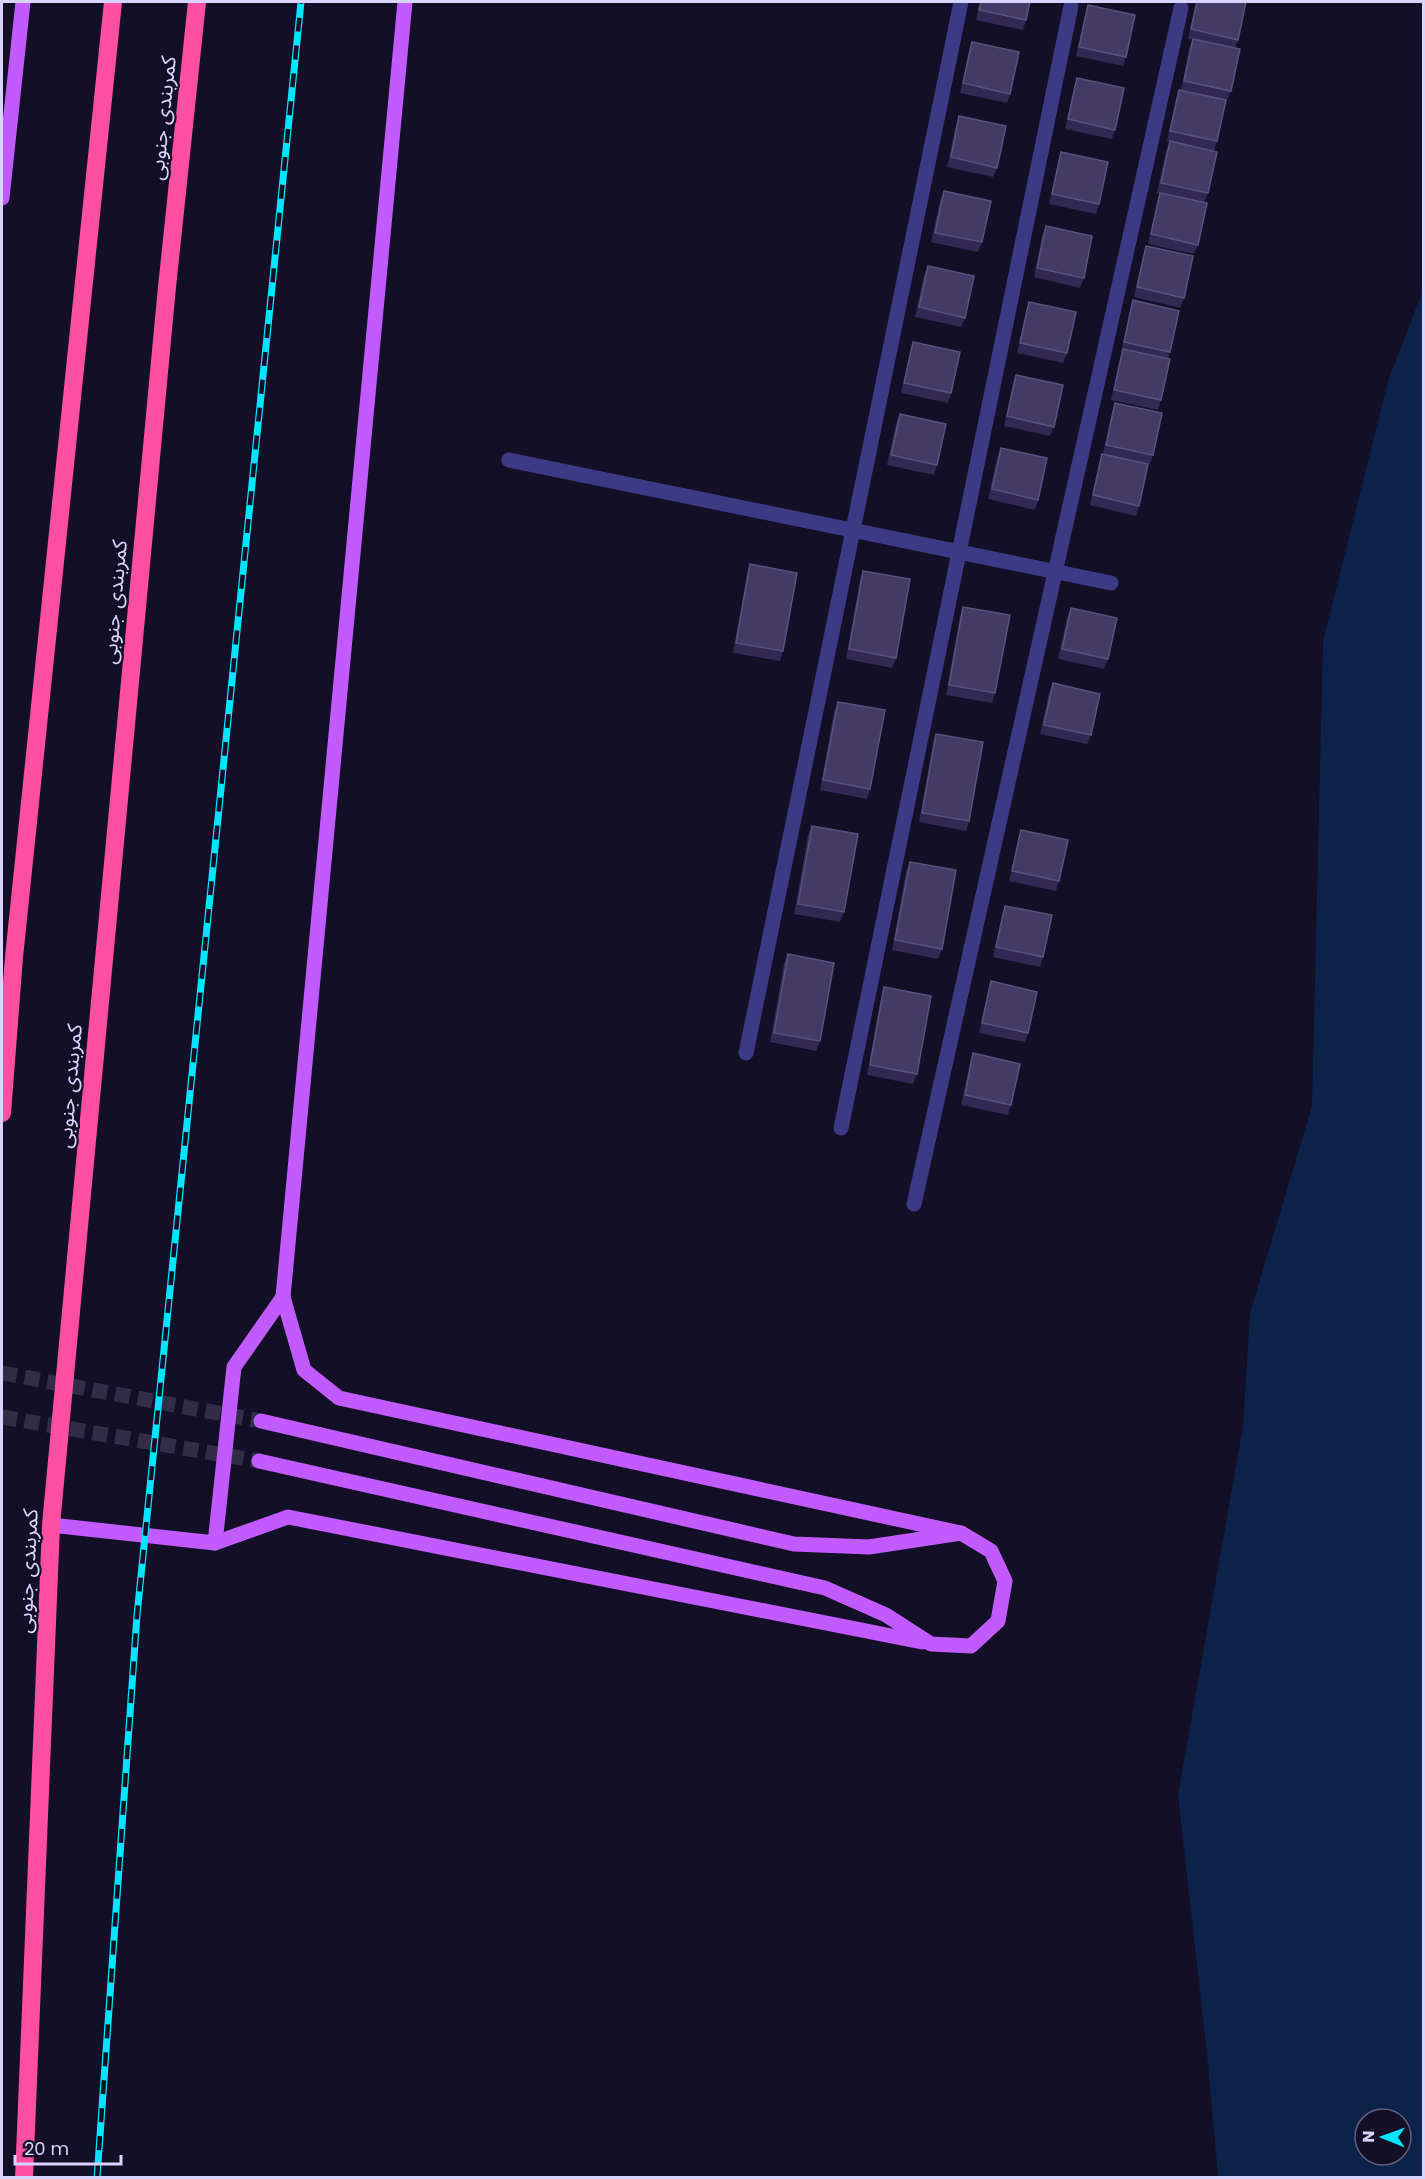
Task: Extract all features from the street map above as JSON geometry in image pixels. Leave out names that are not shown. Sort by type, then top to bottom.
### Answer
[{"type":"highway","points":[[2,1113],[14,957],[113,2]]},
{"type":"highway","name":"کمربندی جنوبی","points":[[24,2178],[51,1525],[167,287],[197,2]]},
{"type":"main road","points":[[2,198],[23,2]]},
{"type":"main road","points":[[51,1525],[215,1543],[288,1517],[931,1644],[971,1646],[998,1621],[1005,1581],[991,1551],[961,1533],[339,1398],[304,1370],[283,1297],[405,2]]},
{"type":"main road","points":[[215,1543],[234,1367],[283,1297]]},
{"type":"main road","points":[[261,1421],[794,1544],[869,1547],[961,1533]]},
{"type":"main road","points":[[259,1461],[825,1588],[886,1616],[931,1644]]},
{"type":"lane","points":[[746,1053],[961,2]]},
{"type":"lane","points":[[842,1128],[1071,6]]},
{"type":"lane","points":[[914,1204],[1181,8]]},
{"type":"lane","points":[[509,460],[1111,583]]},
{"type":"water","points":[[1423,290],[1423,2177],[1218,2177],[1208,2064],[1178,1795],[1243,1426],[1250,1313],[1312,1106],[1323,641],[1388,381]]},
{"type":"building","points":[[981,2],[1030,2],[1026,20],[979,10]]},
{"type":"building","points":[[1197,2],[1246,2],[1238,40],[1191,29]]},
{"type":"building","points":[[1088,5],[1135,15],[1126,57],[1079,47]]},
{"type":"building","points":[[1193,39],[1240,49],[1231,91],[1184,81]]},
{"type":"building","points":[[972,42],[1019,52],[1010,94],[963,83]]},
{"type":"building","points":[[1077,78],[1124,88],[1115,130],[1068,119]]},
{"type":"building","points":[[1179,90],[1226,100],[1217,141],[1170,131]]},
{"type":"building","points":[[959,116],[1006,126],[997,168],[951,157]]},
{"type":"building","points":[[1170,141],[1217,152],[1208,193],[1161,183]]},
{"type":"building","points":[[1061,152],[1108,162],[1099,204],[1052,194]]},
{"type":"building","points":[[944,191],[991,201],[982,242],[935,233]]},
{"type":"building","points":[[1160,193],[1207,203],[1198,245],[1151,234]]},
{"type":"building","points":[[1046,226],[1092,236],[1084,278],[1037,268]]},
{"type":"building","points":[[1146,246],[1193,256],[1184,298],[1137,287]]},
{"type":"building","points":[[928,266],[974,276],[965,318],[919,307]]},
{"type":"building","points":[[1133,300],[1179,311],[1170,352],[1124,342]]},
{"type":"building","points":[[1029,302],[1076,312],[1067,353],[1020,343]]},
{"type":"building","points":[[913,342],[960,352],[951,393],[904,383]]},
{"type":"building","points":[[1123,349],[1170,359],[1161,400],[1114,390]]},
{"type":"building","points":[[1016,375],[1063,385],[1054,427],[1007,416]]},
{"type":"building","points":[[1115,403],[1162,413],[1153,455],[1106,445]]},
{"type":"building","points":[[900,414],[946,424],[937,465],[891,455]]},
{"type":"building","points":[[1001,448],[1047,458],[1038,500],[992,489]]},
{"type":"building","points":[[1102,454],[1148,464],[1139,506],[1093,495]]},
{"type":"building","points":[[750,564],[797,573],[783,651],[736,643]]},
{"type":"building","points":[[863,571],[910,579],[896,658],[849,649]]},
{"type":"building","points":[[963,607],[1010,615],[995,693],[949,685]]},
{"type":"building","points":[[1071,608],[1117,618],[1108,659],[1062,649]]},
{"type":"building","points":[[1053,683],[1100,694],[1091,735],[1044,725]]},
{"type":"building","points":[[838,702],[885,710],[870,789],[823,780]]},
{"type":"building","points":[[936,734],[983,742],[969,821],[922,813]]},
{"type":"building","points":[[812,826],[858,834],[844,912],[798,904]]},
{"type":"building","points":[[1021,830],[1068,840],[1059,881],[1012,871]]},
{"type":"building","points":[[910,862],[956,870],[942,949],[895,940]]},
{"type":"building","points":[[1005,906],[1052,915],[1043,957],[996,947]]},
{"type":"building","points":[[788,954],[834,963],[820,1041],[774,1033]]},
{"type":"building","points":[[991,981],[1037,992],[1028,1033],[982,1023]]},
{"type":"building","points":[[884,987],[931,996],[917,1074],[870,1065]]},
{"type":"building","points":[[973,1053],[1020,1064],[1011,1105],[965,1095]]},
{"type":"tunnel","points":[[2,1373],[261,1421]]},
{"type":"tunnel","points":[[2,1417],[259,1461]]},
{"type":"railway","points":[[97,2178],[137,1615],[301,2]]}]
